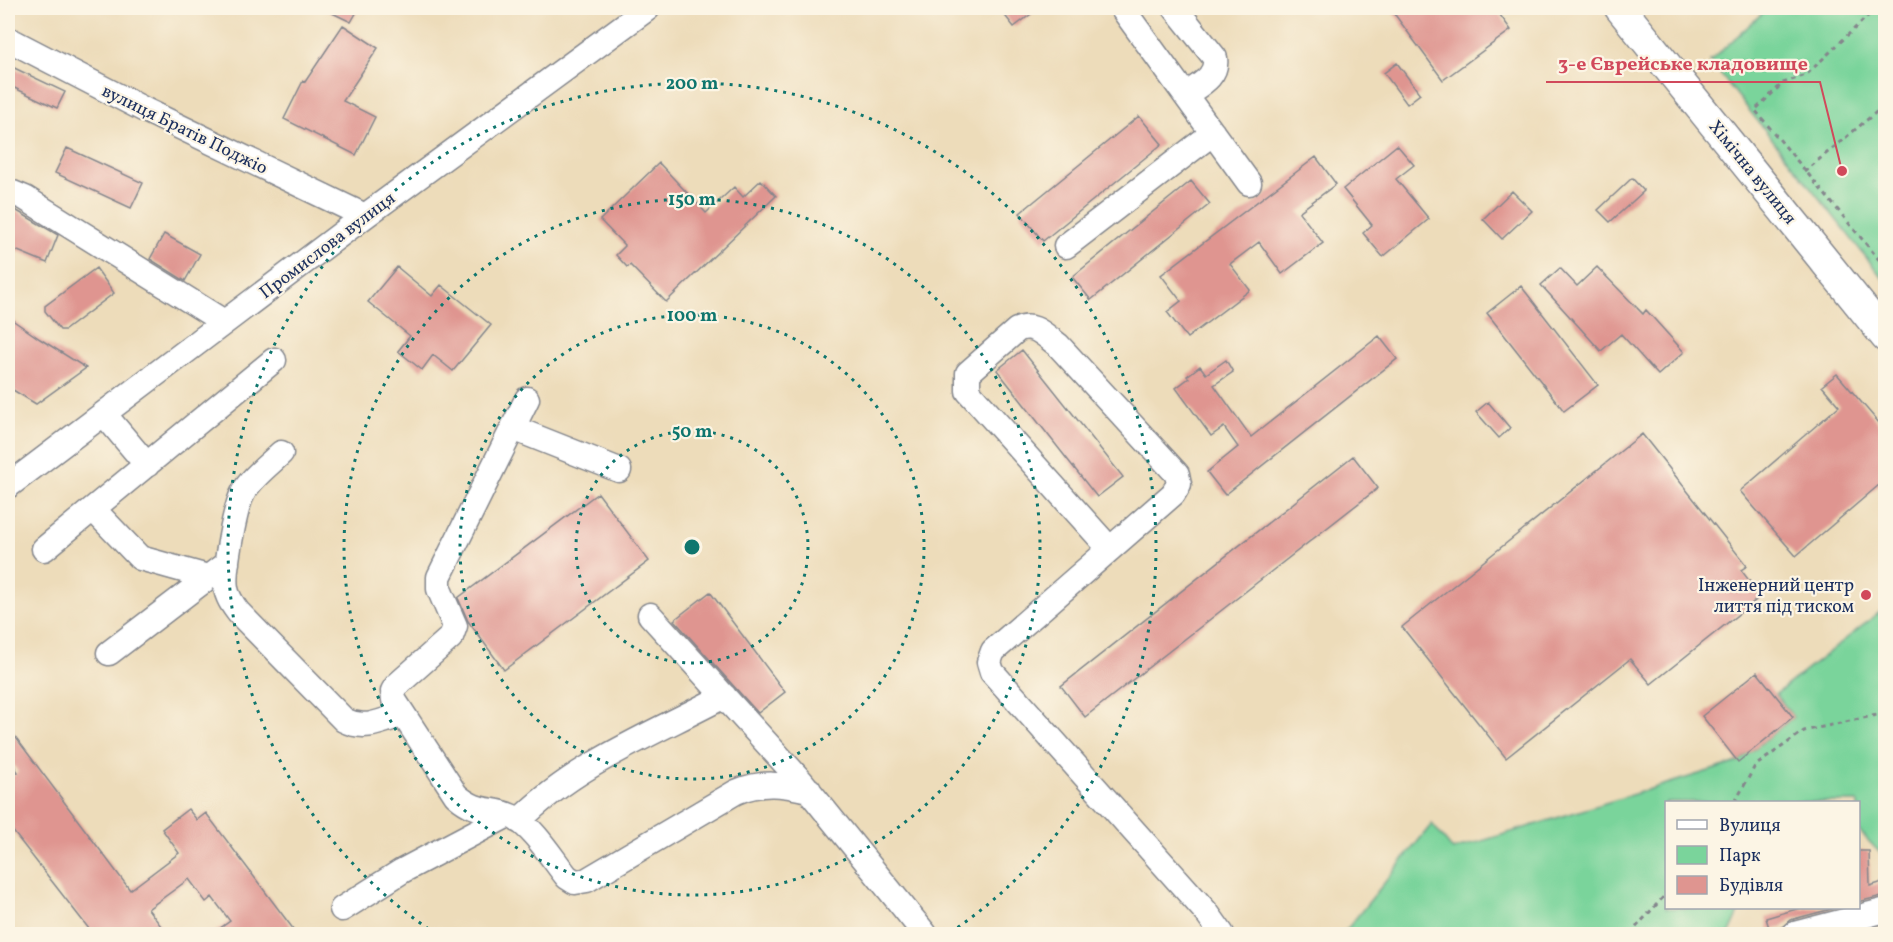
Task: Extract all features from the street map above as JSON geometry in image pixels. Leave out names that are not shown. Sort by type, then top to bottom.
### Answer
[{"type":"main road","name":"Хімічна вулиця","points":[[1620,8],[1886,337]]},
{"type":"street","name":"Промислова вулиця","points":[[8,486],[365,216],[648,8]]},
{"type":"street","points":[[1122,8],[1249,183]]},
{"type":"street","points":[[1175,8],[1215,58],[1217,68],[1213,74],[1185,95]]},
{"type":"street","name":"вулиця Братів Поджіо","points":[[8,39],[146,110],[365,216]]},
{"type":"street","points":[[1066,246],[1213,133]]},
{"type":"street","points":[[8,195],[12,193],[25,198],[224,322]]},
{"type":"street","points":[[1110,549],[968,391],[968,374],[1017,330],[1024,327],[1035,328],[1058,345],[1177,474],[1179,484],[1173,494],[1110,549],[993,651],[989,662],[992,672],[1207,913],[1222,934]]},
{"type":"street","points":[[44,549],[274,360]]},
{"type":"street","points":[[527,399],[439,577],[439,589],[455,626],[450,637],[393,691],[394,700],[456,795],[469,806],[514,818],[567,877],[575,882],[586,880],[736,792],[753,785],[775,783],[809,790]]},
{"type":"street","points":[[104,414],[147,465]]},
{"type":"street","points":[[513,428],[619,470]]},
{"type":"street","points":[[109,653],[218,570],[243,491],[281,453]]},
{"type":"street","points":[[93,509],[140,558],[218,570]]},
{"type":"street","points":[[218,570],[238,612],[344,720],[355,725],[368,726],[403,714]]},
{"type":"street","points":[[650,615],[809,790],[925,934]]},
{"type":"street","points":[[342,909],[422,860],[514,818],[573,776],[724,696]]},
{"type":"street","points":[[1794,934],[1886,910]]},
{"type":"path","points":[[1876,8],[1806,75],[1783,83],[1755,110],[1804,172],[1886,268]]},
{"type":"path","points":[[1804,172],[1886,104]]},
{"type":"path","points":[[1736,801],[1755,766],[1804,730],[1886,713]]},
{"type":"path","points":[[1630,934],[1665,895]]},
{"type":"green space","points":[[1768,8],[1885,8],[1885,281],[1710,61]]},
{"type":"green space","points":[[1885,608],[1885,858],[1860,832],[1860,801],[1665,801],[1665,909],[1741,909],[1729,934],[1343,934],[1432,824],[1453,850],[1738,762],[1793,717],[1776,694]]},
{"type":"building","points":[[322,8],[359,8],[351,22]]},
{"type":"building","points":[[999,8],[1039,8],[1014,27]]},
{"type":"building","points":[[1390,8],[1495,8],[1511,30],[1443,80]]},
{"type":"building","points":[[343,25],[378,48],[343,101],[375,117],[356,155],[284,119],[303,81],[305,82]]},
{"type":"building","points":[[1397,63],[1420,94],[1407,104],[1384,73]]},
{"type":"building","points":[[8,65],[65,92],[57,108],[8,85]]},
{"type":"building","points":[[1139,116],[1162,144],[1043,241],[1020,213]]},
{"type":"building","points":[[1397,145],[1414,165],[1396,179],[1429,219],[1383,257],[1363,233],[1372,225],[1343,189]]},
{"type":"building","points":[[67,148],[143,183],[131,208],[55,173]]},
{"type":"building","points":[[1316,157],[1336,184],[1299,212],[1323,243],[1282,274],[1259,242],[1230,264],[1250,290],[1187,338],[1167,312],[1181,301],[1161,275]]},
{"type":"building","points":[[659,163],[706,213],[734,187],[743,197],[761,180],[776,196],[666,302],[630,265],[627,267],[616,255],[625,246],[600,220]]},
{"type":"building","points":[[1632,178],[1644,191],[1610,222],[1598,210]]},
{"type":"building","points":[[1191,181],[1210,204],[1091,300],[1072,277]]},
{"type":"building","points":[[1512,191],[1532,211],[1502,239],[1483,219]]},
{"type":"building","points":[[12,208],[58,235],[47,263],[8,247],[8,209]]},
{"type":"building","points":[[164,234],[200,254],[185,281],[150,259]]},
{"type":"building","points":[[397,267],[432,296],[441,285],[491,325],[453,371],[433,355],[422,370],[398,351],[410,336],[368,302]]},
{"type":"building","points":[[1597,267],[1643,314],[1646,310],[1684,352],[1658,375],[1621,334],[1601,351],[1541,285],[1560,268],[1577,286]]},
{"type":"building","points":[[96,268],[114,293],[65,330],[60,330],[45,311],[45,306]]},
{"type":"building","points":[[1521,286],[1598,385],[1564,411],[1487,313]]},
{"type":"building","points":[[8,317],[86,368],[36,404],[8,387]]},
{"type":"building","points":[[1379,336],[1397,359],[1225,495],[1207,472],[1238,447],[1224,427],[1211,436],[1176,388],[1189,378],[1187,376],[1200,366],[1206,374],[1226,360],[1233,372],[1214,385],[1251,437]]},
{"type":"building","points":[[1022,350],[1123,477],[1097,497],[997,370]]},
{"type":"building","points":[[1837,374],[1886,431],[1886,479],[1796,556],[1740,491],[1839,406],[1822,386]]},
{"type":"building","points":[[1488,402],[1510,428],[1499,438],[1476,412]]},
{"type":"building","points":[[1642,434],[1747,566],[1741,570],[1761,596],[1651,684],[1630,659],[1506,758],[1402,627]]},
{"type":"building","points":[[1353,456],[1378,488],[1085,717],[1061,686]]},
{"type":"building","points":[[598,493],[649,561],[504,670],[468,621],[458,598]]},
{"type":"building","points":[[710,592],[785,692],[758,713],[674,620]]},
{"type":"building","points":[[1757,672],[1793,717],[1738,762],[1702,716]]},
{"type":"building","points":[[8,727],[130,890],[179,853],[162,829],[188,809],[197,820],[206,813],[297,934],[212,934],[230,921],[212,897],[206,902],[189,879],[148,909],[167,934],[93,934],[8,825],[8,780],[18,772],[8,756]]},
{"type":"building","points":[[1860,851],[1869,851],[1870,886],[1886,881],[1886,895],[1860,902]]},
{"type":"building","points":[[1797,909],[1831,909],[1790,920],[1782,927],[1770,931],[1766,918]]},
{"type":"place","name":"3-е Єврейське кладовище","points":[[1842,171]]},
{"type":"place","name":"Інженерний центр лиття під тиском","points":[[1866,595]]}]
